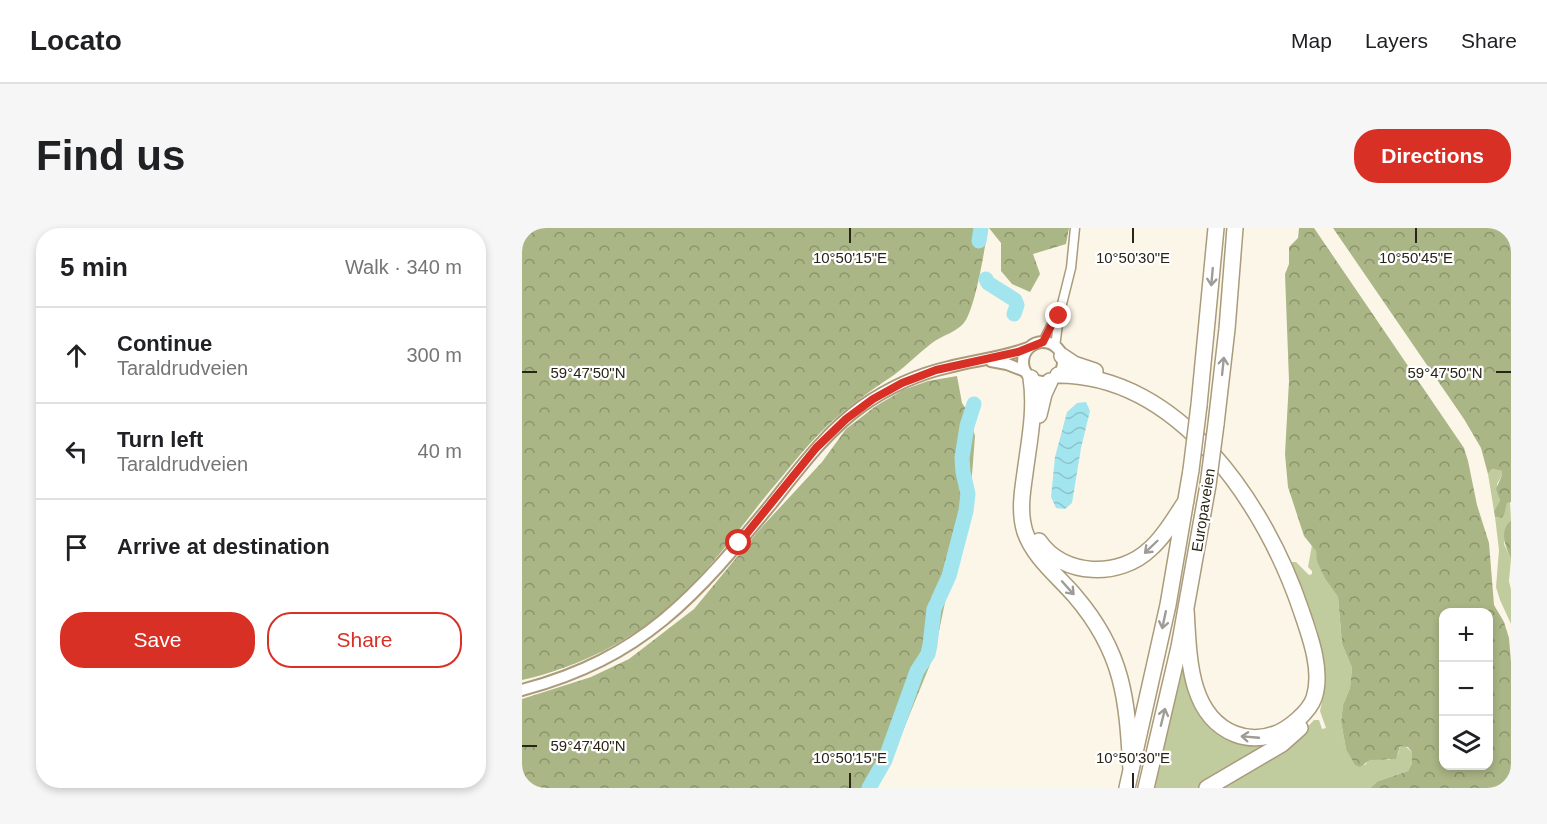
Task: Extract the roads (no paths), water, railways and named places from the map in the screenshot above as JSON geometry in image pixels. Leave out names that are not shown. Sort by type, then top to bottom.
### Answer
[{"type":"highway","name":"Europaveien","points":[[1127,788],[1168,605],[1191,470],[1216,228]]},
{"type":"highway","name":"Europaveien","points":[[1146,788],[1171,686],[1208,485],[1227,329],[1235,228]]},
{"type":"highway","points":[[1059,351],[1083,368],[1118,380],[1158,401],[1204,438],[1229,465],[1254,500],[1278,542],[1303,603],[1316,644],[1321,673],[1319,693],[1312,710],[1292,737],[1207,788]]},
{"type":"highway","points":[[1028,375],[1033,403],[1022,498],[1024,530],[1040,557],[1089,613],[1112,653],[1121,677],[1126,703],[1131,770]]},
{"type":"highway","points":[[1186,501],[1156,543],[1139,558],[1127,564],[1104,569],[1082,568],[1064,562],[1047,552],[1032,529],[1029,498],[1041,404],[1054,378],[1082,375],[1100,379],[1151,404],[1196,437],[1240,487],[1276,548],[1303,613],[1312,644],[1316,670],[1316,690],[1309,708],[1284,730],[1260,738],[1232,733],[1218,723],[1201,701],[1194,681],[1186,610]]},
{"type":"main road","points":[[522,690],[556,680],[601,662],[631,645],[665,620],[716,570],[816,448],[862,406],[891,388],[926,373],[985,360],[1043,342],[1059,351],[1062,366],[1054,378],[1040,382],[1007,364],[985,360]]},
{"type":"main road","points":[[1028,375],[1023,359],[1029,348]]},
{"type":"street","points":[[1059,351],[1059,316],[1070,278],[1075,228]]},
{"type":"street","points":[[1043,342],[1059,316]]},
{"type":"water","points":[[1086,402],[1090,411],[1072,503],[1065,509],[1056,508],[1051,497],[1055,457],[1067,412],[1077,403]]},
{"type":"waterway","points":[[979,241],[981,228]]},
{"type":"waterway","points":[[986,279],[988,283],[1015,300],[1017,305],[1014,314]]},
{"type":"waterway","points":[[869,788],[885,760],[917,671],[928,654],[934,609],[949,576],[966,511],[968,494],[962,458],[967,426],[974,404]]}]
